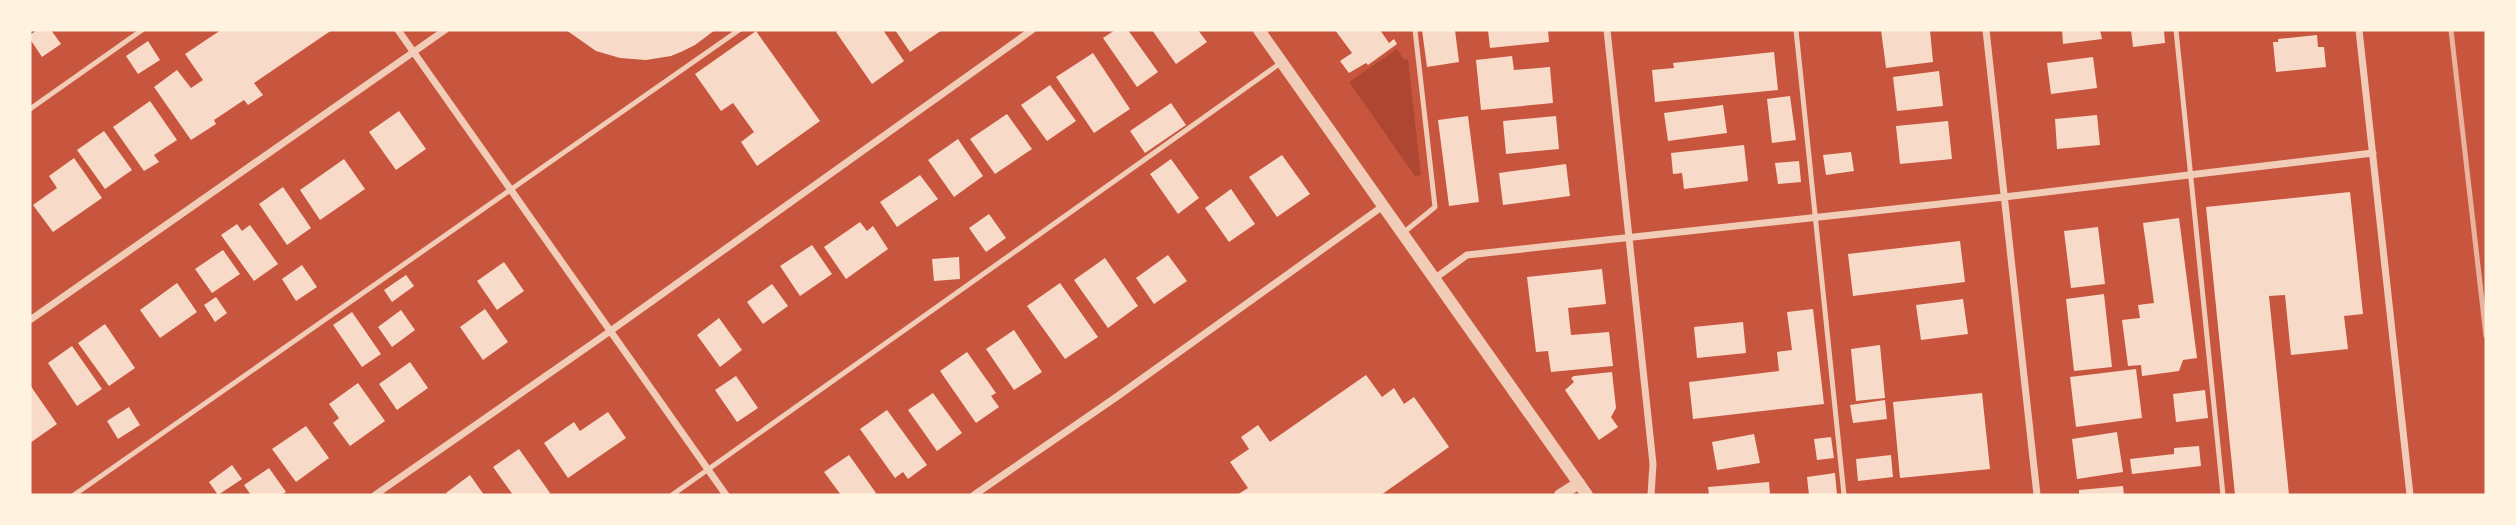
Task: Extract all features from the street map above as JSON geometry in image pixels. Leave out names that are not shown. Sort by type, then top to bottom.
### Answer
[{"type":"street","points":[[398,30],[726,495]]},
{"type":"street","points":[[30,320],[445,30]]},
{"type":"street","points":[[375,495],[610,332],[1032,30]]},
{"type":"street","points":[[1259,30],[1587,495]]},
{"type":"street","points":[[1607,30],[1653,464],[1651,495]]},
{"type":"street","points":[[1986,30],[2037,495]]},
{"type":"street","points":[[2359,30],[2410,495]]},
{"type":"street","points":[[1434,278],[1467,256],[2004,197],[2372,153]]},
{"type":"street","points":[[974,495],[1115,398],[1383,206]]},
{"type":"street","points":[[1560,495],[1578,483]]},
{"type":"lane","points":[[30,108],[142,30]]},
{"type":"lane","points":[[74,495],[739,30]]},
{"type":"lane","points":[[1403,233],[1435,207],[1415,30]]},
{"type":"lane","points":[[1796,30],[1844,495]]},
{"type":"lane","points":[[2176,30],[2223,495]]},
{"type":"lane","points":[[672,495],[1282,62]]},
{"type":"shaded area","points":[[1397,49],[1404,60],[1408,59],[1421,175],[1415,176],[1349,82]]},
{"type":"building","points":[[37,30],[51,30],[61,44],[42,57],[30,39],[30,35]]},
{"type":"building","points":[[221,30],[332,30],[254,83],[263,95],[248,105],[244,100],[214,120],[216,124],[191,140],[154,87],[177,70],[191,88],[203,80],[185,54]]},
{"type":"building","points":[[566,30],[715,30],[683,51],[646,60],[620,58],[596,51]]},
{"type":"building","points":[[883,30],[904,61],[872,84],[836,32]]},
{"type":"building","points":[[895,30],[942,30],[910,52]]},
{"type":"building","points":[[1115,30],[1128,30],[1158,72],[1137,87],[1103,38]]},
{"type":"building","points":[[1152,30],[1198,30],[1207,42],[1176,64]]},
{"type":"building","points":[[1335,30],[1380,30],[1389,43],[1394,39],[1397,44],[1368,65],[1366,63],[1349,73],[1340,61],[1352,53]]},
{"type":"building","points":[[1422,30],[1455,30],[1459,62],[1427,67]]},
{"type":"building","points":[[1488,30],[1548,30],[1549,42],[1490,48]]},
{"type":"building","points":[[1881,30],[1930,30],[1933,62],[1886,68]]},
{"type":"building","points":[[2062,30],[2100,30],[2102,39],[2063,44]]},
{"type":"building","points":[[2131,30],[2164,30],[2165,43],[2133,47]]},
{"type":"building","points":[[756,31],[820,121],[757,166],[741,142],[754,132],[733,103],[721,111],[695,74]]},
{"type":"building","points":[[2317,35],[2318,47],[2324,47],[2326,67],[2276,72],[2273,42],[2278,42],[2278,39]]},
{"type":"building","points":[[148,41],[160,60],[138,74],[126,56]]},
{"type":"building","points":[[1774,52],[1778,90],[1655,102],[1652,70],[1674,68],[1673,63]]},
{"type":"building","points":[[1093,53],[1130,109],[1094,133],[1056,77]]},
{"type":"building","points":[[1512,56],[1514,70],[1550,67],[1553,103],[1481,110],[1476,60]]},
{"type":"building","points":[[2093,57],[2097,88],[2051,94],[2047,63]]},
{"type":"building","points":[[1939,71],[1943,106],[1897,111],[1893,77]]},
{"type":"building","points":[[1050,85],[1076,121],[1047,141],[1021,105]]},
{"type":"building","points":[[1790,96],[1796,140],[1772,143],[1767,99]]},
{"type":"building","points":[[150,101],[177,140],[154,155],[159,162],[144,171],[113,127]]},
{"type":"building","points":[[1171,103],[1186,125],[1145,153],[1130,131]]},
{"type":"building","points":[[1723,105],[1727,133],[1668,141],[1664,113]]},
{"type":"building","points":[[399,111],[426,149],[396,170],[369,132]]},
{"type":"building","points":[[1007,114],[1032,149],[995,174],[970,139]]},
{"type":"building","points":[[2097,115],[2100,145],[2057,149],[2055,119]]},
{"type":"building","points":[[1468,116],[1479,202],[1449,206],[1438,120]]},
{"type":"building","points":[[1556,116],[1559,149],[1506,154],[1503,121]]},
{"type":"building","points":[[1948,121],[1952,159],[1900,164],[1896,126]]},
{"type":"building","points":[[104,131],[132,170],[105,189],[77,150]]},
{"type":"building","points":[[958,139],[983,176],[954,197],[928,160]]},
{"type":"building","points":[[1744,145],[1748,181],[1684,189],[1682,173],[1673,174],[1671,153]]},
{"type":"building","points":[[1851,152],[1854,171],[1826,175],[1823,155]]},
{"type":"building","points":[[1282,155],[1310,194],[1277,217],[1249,177]]},
{"type":"building","points":[[74,158],[102,198],[53,232],[33,205],[57,188],[49,176]]},
{"type":"building","points":[[344,159],[365,189],[320,220],[300,190]]},
{"type":"building","points":[[1171,159],[1199,198],[1178,214],[1150,174]]},
{"type":"building","points":[[1799,161],[1801,182],[1778,184],[1775,163]]},
{"type":"building","points":[[1566,164],[1570,196],[1503,205],[1499,173]]},
{"type":"building","points":[[920,175],[938,199],[897,227],[880,202]]},
{"type":"building","points":[[283,187],[311,228],[287,245],[259,204]]},
{"type":"building","points":[[1231,189],[1255,224],[1229,242],[1205,208]]},
{"type":"building","points":[[2350,192],[2363,314],[2344,316],[2348,349],[2291,355],[2285,295],[2269,296],[2289,495],[2235,495],[2206,207]]},
{"type":"building","points":[[989,214],[1006,238],[986,252],[969,228]]},
{"type":"building","points":[[2179,218],[2197,358],[2183,360],[2179,371],[2142,376],[2141,365],[2128,366],[2122,320],[2140,318],[2138,305],[2154,303],[2143,223]]},
{"type":"building","points":[[860,222],[867,231],[873,226],[888,249],[846,279],[824,247]]},
{"type":"building","points":[[237,224],[242,231],[250,225],[278,264],[254,281],[221,235]]},
{"type":"building","points":[[2098,227],[2105,284],[2071,288],[2064,231]]},
{"type":"building","points":[[1960,241],[1965,282],[1853,296],[1848,254]]},
{"type":"building","points":[[812,245],[832,274],[800,296],[780,266]]},
{"type":"building","points":[[223,250],[240,274],[212,293],[195,269]]},
{"type":"building","points":[[1168,255],[1187,281],[1154,304],[1136,278]]},
{"type":"building","points":[[959,257],[960,279],[934,281],[932,259]]},
{"type":"building","points":[[1105,258],[1138,306],[1108,328],[1074,280]]},
{"type":"building","points":[[504,262],[524,291],[497,310],[477,281]]},
{"type":"building","points":[[302,265],[317,287],[296,301],[282,279]]},
{"type":"building","points":[[1602,269],[1606,304],[1568,308],[1571,335],[1609,332],[1613,366],[1551,372],[1548,351],[1536,352],[1527,277]]},
{"type":"building","points":[[406,275],[414,286],[392,302],[384,290]]},
{"type":"building","points":[[177,283],[197,312],[160,338],[140,310]]},
{"type":"building","points":[[1060,283],[1098,337],[1065,359],[1027,306]]},
{"type":"building","points":[[772,284],[788,306],[763,324],[747,302]]},
{"type":"building","points":[[2104,294],[2112,367],[2074,371],[2066,299]]},
{"type":"building","points":[[216,297],[227,313],[215,322],[204,305]]},
{"type":"building","points":[[1963,299],[1968,334],[1921,340],[1916,305]]},
{"type":"building","points":[[485,309],[508,342],[483,360],[460,327]]},
{"type":"building","points":[[1813,309],[1824,404],[1693,419],[1689,382],[1779,371],[1777,352],[1792,350],[1787,312]]},
{"type":"building","points":[[401,310],[415,330],[392,347],[378,327]]},
{"type":"building","points":[[352,312],[381,354],[362,367],[333,325]]},
{"type":"building","points":[[719,318],[742,350],[720,367],[697,335]]},
{"type":"building","points":[[1743,322],[1746,353],[1697,358],[1694,327]]},
{"type":"building","points":[[105,324],[135,368],[109,386],[78,343]]},
{"type":"building","points":[[1014,330],[1042,372],[1014,390],[986,349]]},
{"type":"building","points":[[1880,345],[1885,398],[1856,401],[1851,349]]},
{"type":"building","points":[[72,346],[102,389],[77,406],[48,363]]},
{"type":"building","points":[[967,352],[996,393],[991,396],[999,407],[976,423],[940,371]]},
{"type":"building","points":[[410,362],[428,388],[397,410],[379,384]]},
{"type":"building","points":[[2136,369],[2142,418],[2076,427],[2070,377]]},
{"type":"building","points":[[1612,372],[1616,408],[1611,417],[1618,427],[1599,440],[1565,390],[1574,382],[1571,378],[1574,376]]},
{"type":"building","points":[[1366,375],[1382,397],[1394,388],[1404,404],[1414,397],[1449,447],[1381,495],[1237,495],[1248,488],[1230,462],[1249,449],[1241,437],[1258,425],[1270,442]]},
{"type":"building","points":[[736,376],[758,408],[737,422],[715,390]]},
{"type":"building","points":[[358,383],[385,421],[350,446],[333,423],[339,418],[329,404]]},
{"type":"building","points":[[30,385],[57,424],[30,443]]},
{"type":"building","points":[[2205,390],[2208,418],[2176,422],[2173,394]]},
{"type":"building","points":[[933,393],[962,433],[937,451],[908,410]]},
{"type":"building","points":[[1982,393],[1990,469],[1900,478],[1893,402]]},
{"type":"building","points":[[1885,400],[1887,419],[1853,423],[1850,405]]},
{"type":"building","points":[[129,407],[140,425],[118,439],[107,421]]},
{"type":"building","points":[[887,410],[927,465],[908,479],[903,472],[895,478],[860,429]]},
{"type":"building","points":[[608,412],[626,438],[568,478],[544,443],[574,422],[580,431]]},
{"type":"building","points":[[306,426],[329,458],[296,482],[272,449]]},
{"type":"building","points":[[2117,432],[2123,472],[2077,479],[2072,439]]},
{"type":"building","points":[[1754,434],[1760,463],[1717,470],[1712,442]]},
{"type":"building","points":[[1831,437],[1834,458],[1817,460],[1814,439]]},
{"type":"building","points":[[2199,446],[2201,466],[2132,474],[2130,459],[2174,454],[2174,448]]},
{"type":"building","points":[[519,449],[550,493],[547,495],[513,495],[493,467]]},
{"type":"building","points":[[849,455],[876,493],[841,495],[824,472]]},
{"type":"building","points":[[1891,455],[1893,477],[1858,481],[1856,459]]},
{"type":"building","points":[[232,465],[242,479],[218,495],[209,482]]},
{"type":"building","points":[[269,468],[286,492],[281,495],[251,495],[244,485]]},
{"type":"building","points":[[1835,473],[1837,495],[1809,495],[1807,477]]},
{"type":"building","points":[[470,475],[484,495],[447,495],[446,493]]},
{"type":"building","points":[[1769,482],[1770,495],[1709,495],[1708,487]]},
{"type":"building","points":[[2123,486],[2124,495],[2079,495],[2079,490]]},
{"type":"railway","points":[[2451,30],[2486,336]]}]
